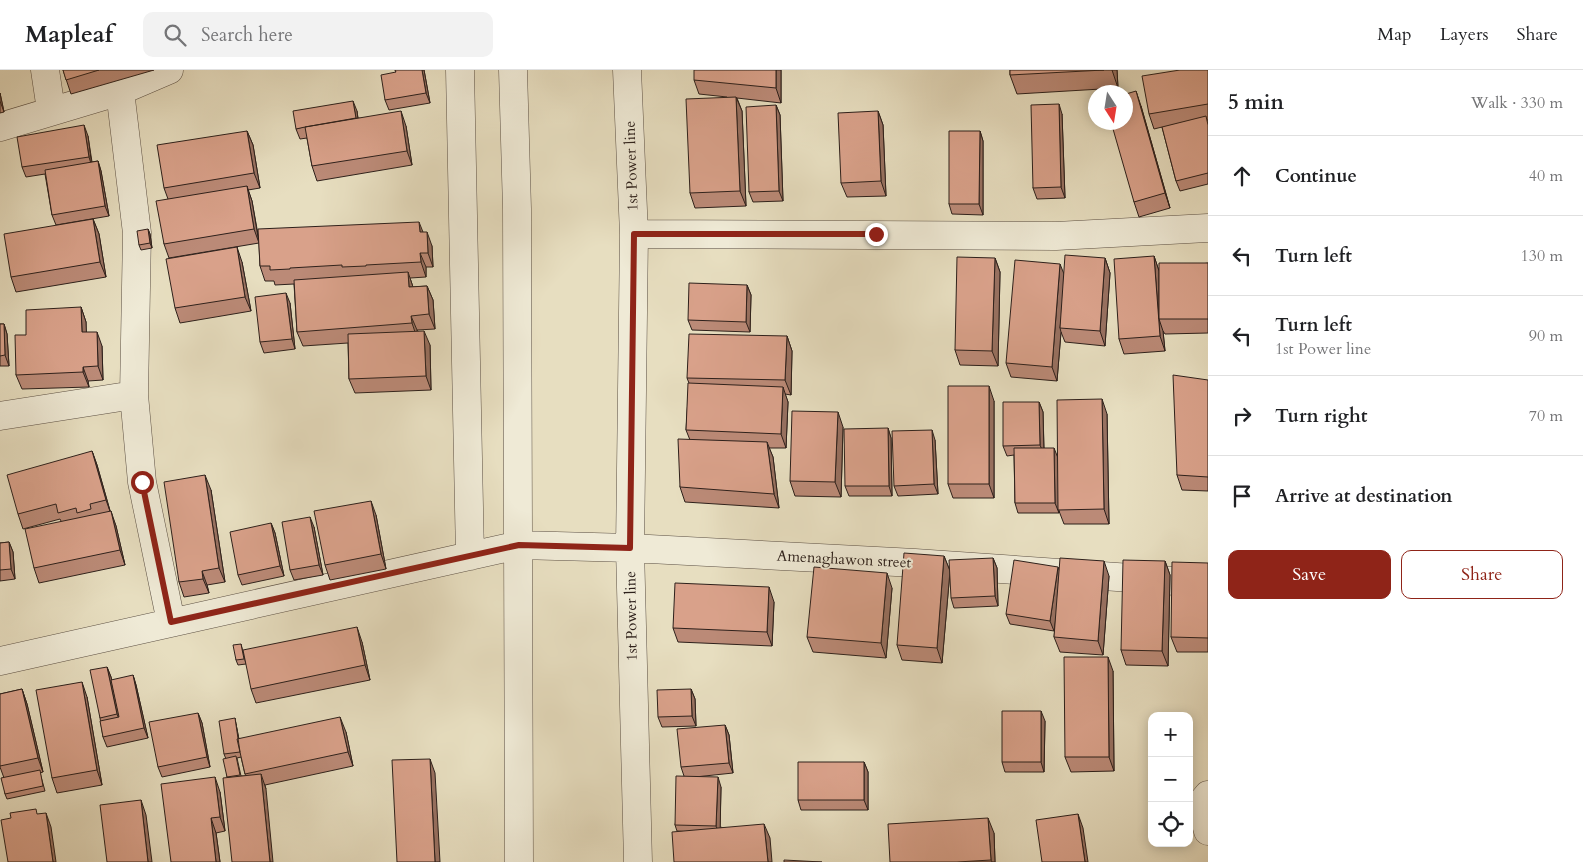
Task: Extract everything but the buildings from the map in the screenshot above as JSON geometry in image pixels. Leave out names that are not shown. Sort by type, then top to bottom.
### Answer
[{"type":"street","points":[[45,70],[51,110]]},
{"type":"street","points":[[0,126],[120,91],[169,70]]},
{"type":"street","points":[[460,70],[470,556]]},
{"type":"street","points":[[512,70],[517,208],[519,862]]},
{"type":"street","name":"1st Power line","points":[[627,70],[634,234],[630,548],[638,862]]},
{"type":"street","points":[[120,91],[137,233],[134,395],[142,482],[171,622]]},
{"type":"street","points":[[634,234],[1056,236],[1208,228]]},
{"type":"street","points":[[0,416],[134,395]]},
{"type":"street","name":"Amenaghawon street","points":[[0,661],[519,545],[630,548],[914,563],[1180,582],[1208,582]]},
{"type":"street","points":[[1208,795],[1203,801],[1208,831]]},
{"type":"route","points":[[142,482],[171,622],[519,545],[630,548],[634,234],[876,234]]}]
